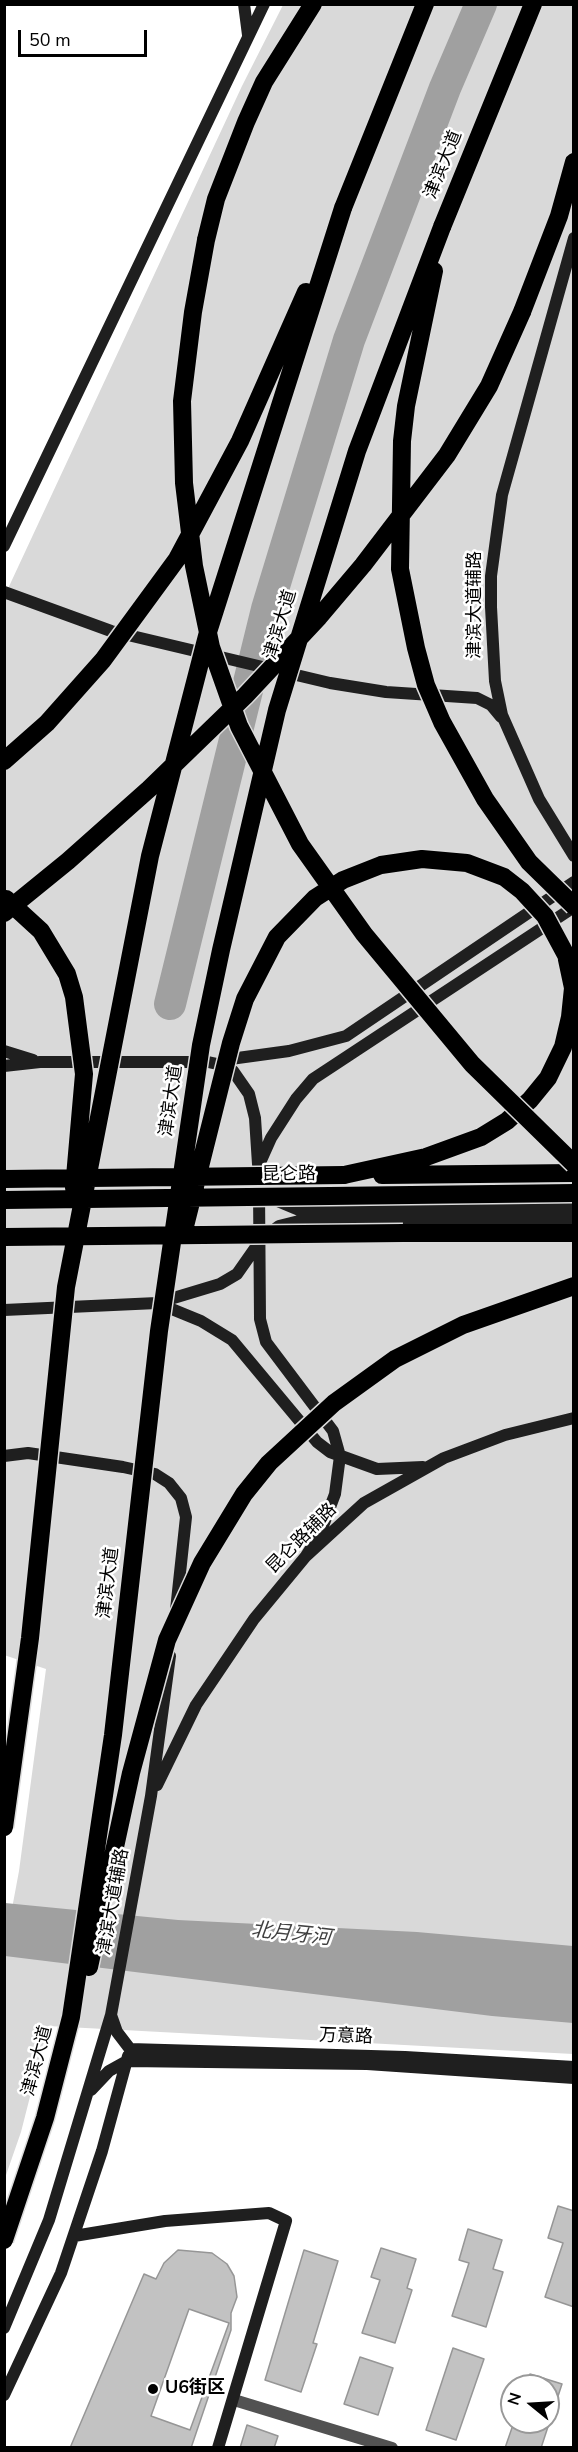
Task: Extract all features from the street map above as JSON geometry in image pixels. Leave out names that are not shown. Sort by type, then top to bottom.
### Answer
[{"type":"highway","points":[[313,4],[264,82],[230,162],[216,199],[193,312],[182,401],[184,483],[194,566],[212,647],[244,736],[274,796],[313,862],[364,934],[438,1025],[499,1093],[573,1164]]},
{"type":"highway","points":[[4,760],[47,723],[103,660],[177,559],[240,441],[343,208],[425,4]]},
{"type":"highway","name":"津滨大道","points":[[4,2240],[45,2118],[71,2017],[113,1735],[159,1331],[201,1045],[243,852],[277,710],[357,451],[442,227],[533,4]]},
{"type":"highway","points":[[4,913],[68,861],[149,789],[245,696],[319,617],[363,565],[440,465],[489,386],[522,312],[559,216],[573,162]]},
{"type":"highway","points":[[66,1287],[150,856],[208,632],[343,208]]},
{"type":"highway","points":[[442,227],[406,406],[402,441],[400,569],[406,602],[426,685],[461,760],[530,862],[573,907]]},
{"type":"highway","points":[[159,1331],[231,1043],[245,999],[277,937],[315,898],[343,880],[381,865],[422,859],[448,859],[504,877],[545,916],[566,955],[570,971],[570,1017],[563,1047],[548,1078],[530,1100],[507,1121],[480,1137],[426,1157],[344,1175]]},
{"type":"highway","points":[[4,898],[41,931],[63,967],[74,997],[81,1035],[84,1074],[66,1287],[30,1638],[4,1827]]},
{"type":"highway","points":[[4,1172],[56,1177]]},
{"type":"highway","points":[[4,1179],[573,1173]]},
{"type":"highway","name":"昆仑路","points":[[4,1200],[573,1193]]},
{"type":"highway","points":[[4,1237],[573,1233]]},
{"type":"highway","points":[[71,2017],[94,1947],[144,1716],[167,1640],[202,1563],[244,1494],[269,1464],[334,1403],[395,1359],[464,1325],[573,1286]]},
{"type":"street","points":[[244,4],[248,37]]},
{"type":"street","points":[[4,546],[264,4]]},
{"type":"street","name":"津滨大道辅路","points":[[573,238],[497,518],[491,576],[494,664],[499,701],[508,729],[539,799],[573,856]]},
{"type":"street","points":[[4,594],[93,633],[278,675],[355,688],[477,698],[491,705],[508,729]]},
{"type":"street","points":[[477,698],[488,689],[494,664]]},
{"type":"street","points":[[4,1066],[40,1062],[208,1062],[289,1051],[346,1036],[573,882]]},
{"type":"street","points":[[573,907],[313,1079],[296,1099],[271,1138],[258,1167],[264,1184],[275,1200],[299,1210],[573,1207]]},
{"type":"street","points":[[4,1051],[40,1062]]},
{"type":"street","points":[[208,1062],[233,1071],[249,1094],[255,1118],[260,1319],[266,1342],[333,1431],[340,1456],[335,1494],[320,1534],[306,1556]]},
{"type":"street","points":[[4,1310],[157,1303],[220,1284],[237,1274],[258,1245],[279,1226],[299,1221],[573,1218]]},
{"type":"street","points":[[157,1303],[201,1321],[232,1340],[317,1442],[340,1456],[377,1469],[426,1467]]},
{"type":"street","name":"昆仑路辅路","points":[[151,1796],[196,1705],[254,1618],[306,1556],[364,1503],[426,1467],[505,1435],[573,1418]]},
{"type":"street","points":[[4,1456],[28,1453],[139,1469],[169,1483],[181,1498],[186,1517],[183,1558],[151,1796]]},
{"type":"street","name":"津滨大道辅路","points":[[4,2328],[49,2220],[111,2015],[151,1796]]},
{"type":"street","points":[[4,2394],[61,2273],[102,2151],[128,2055],[111,2015]]},
{"type":"street","points":[[87,2096],[109,2071],[128,2055]]},
{"type":"street","name":"万意路","points":[[128,2055],[405,2057],[573,2067]]},
{"type":"street","name":"万意路","points":[[128,2055],[366,2064],[573,2078]]},
{"type":"street","points":[[74,2236],[165,2222],[269,2212],[286,2221],[218,2448]]},
{"type":"street","points":[[234,2400],[392,2448]]},
{"type":"shaded area","points":[[283,5],[573,5],[573,2054],[48,2026],[21,2132],[5,2178],[5,1946],[19,1871],[46,1669],[4,1655],[5,595],[242,86]]},
{"type":"water","name":"北月牙河","points":[[5,1903],[178,1920],[417,1932],[573,1946],[573,2023],[492,2016],[5,1956]]},
{"type":"building","points":[[558,2206],[574,2211],[574,2307],[545,2297],[563,2243],[548,2238]]},
{"type":"building","points":[[468,2229],[502,2240],[493,2269],[503,2272],[486,2327],[452,2316],[469,2263],[459,2260]]},
{"type":"building","points":[[381,2248],[416,2259],[407,2288],[412,2290],[395,2343],[362,2333],[380,2280],[371,2277]]},
{"type":"building","name":"U6街区","points":[[178,2250],[212,2253],[227,2264],[234,2276],[237,2297],[231,2313],[231,2330],[191,2448],[70,2448],[144,2274],[156,2279],[164,2263]]},
{"type":"building","points":[[304,2250],[338,2261],[313,2343],[317,2344],[301,2392],[265,2380]]},
{"type":"building","points":[[189,2309],[229,2323],[190,2430],[151,2416]]},
{"type":"building","points":[[453,2348],[484,2359],[456,2440],[426,2430]]},
{"type":"building","points":[[360,2357],[393,2368],[378,2415],[344,2404]]},
{"type":"building","points":[[247,2425],[278,2436],[274,2448],[240,2448]]},
{"type":"building","points":[[510,2434],[546,2434],[541,2448],[505,2448]]},
{"type":"waterway","points":[[170,1004],[267,609],[349,340],[445,88],[481,4]]},
{"type":"place","name":"U6街区","points":[[153,2389]]}]
